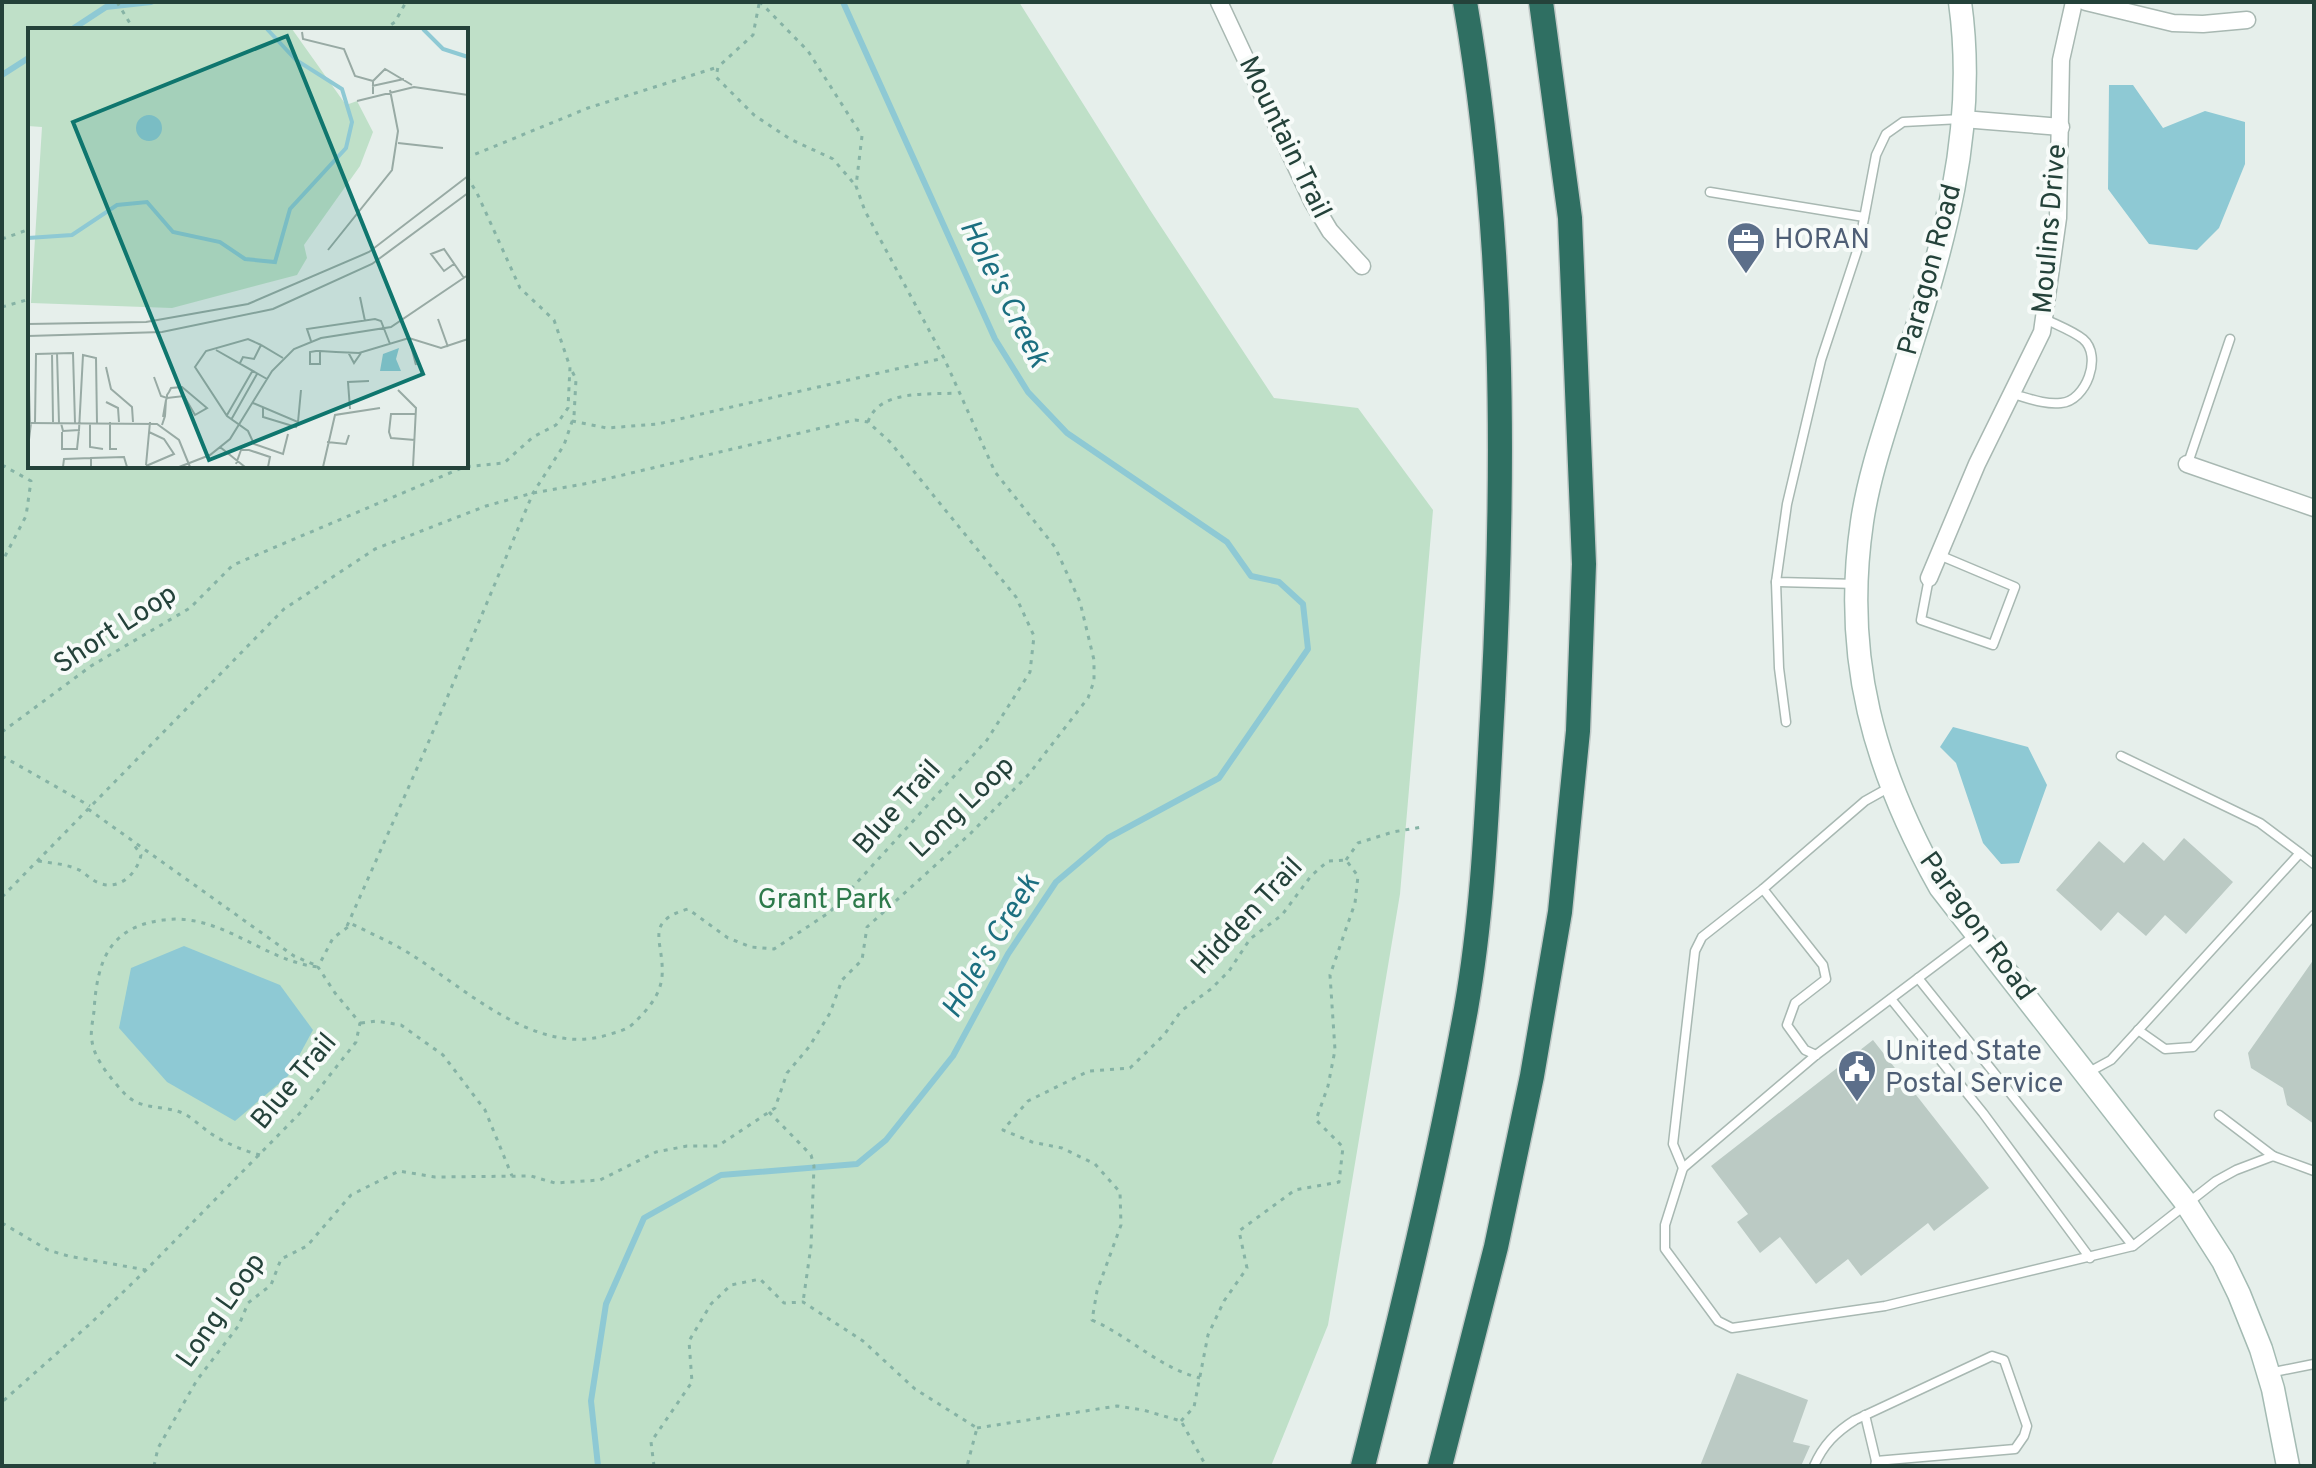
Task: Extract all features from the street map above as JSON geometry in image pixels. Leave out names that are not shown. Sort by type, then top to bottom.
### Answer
[{"type":"highway","points":[[1363,1466],[1413,1264],[1466,1008],[1485,868],[1499,587],[1501,413],[1489,168],[1465,2]]},
{"type":"highway","points":[[1440,1466],[1496,1247],[1532,1076],[1560,912],[1578,731],[1584,564],[1570,218],[1541,2]]},
{"type":"street","name":"Mountain Trail","points":[[1219,2],[1312,201],[1330,231],[1362,266]]},
{"type":"street","name":"Paragon Road","points":[[1960,2],[1964,64],[1963,119],[1954,195],[1866,503],[1858,554],[1857,633],[1866,702],[1890,787],[1940,887],[2186,1204],[2234,1283],[2268,1373],[2288,1466]]},
{"type":"street","name":"Moulins Drive","points":[[1929,578],[1977,464],[2042,332],[2058,218],[2061,60],[2074,2]]},
{"type":"street","points":[[2086,2],[2173,23],[2247,20]]},
{"type":"street","points":[[1963,119],[2061,127]]},
{"type":"street","points":[[2187,464],[2314,508]]},
{"type":"lane","points":[[1786,722],[1779,668],[1776,582],[1787,504],[1821,360],[1859,245],[1876,155],[1886,134],[1903,122],[1963,119]]},
{"type":"lane","points":[[1710,192],[1864,217]]},
{"type":"lane","points":[[2012,394],[2041,402],[2064,403],[2076,396],[2093,365],[2092,352],[2084,340],[2044,319]]},
{"type":"lane","points":[[2187,464],[2230,339]]},
{"type":"lane","points":[[1929,578],[1921,620],[1993,645],[2015,587],[1938,554]]},
{"type":"lane","points":[[1776,582],[1858,584]]},
{"type":"lane","points":[[2121,756],[2260,823],[2314,864]]},
{"type":"lane","points":[[1683,1168],[1673,1144],[1695,951],[1702,937],[1865,801],[1890,787]]},
{"type":"lane","points":[[2085,1075],[2111,1060],[2300,853]]},
{"type":"lane","points":[[1763,889],[1823,965],[1826,979],[1795,1003],[1787,1025],[1805,1050],[1816,1055]]},
{"type":"lane","points":[[2138,1030],[2165,1049],[2193,1047],[2314,915]]},
{"type":"lane","points":[[1976,935],[1816,1055],[1683,1168],[1665,1225],[1665,1249],[1718,1321],[1732,1328],[1885,1306],[2133,1246],[2236,1170],[2273,1156]]},
{"type":"lane","points":[[1918,978],[2133,1246]]},
{"type":"lane","points":[[1891,999],[1983,1113],[2090,1258]]},
{"type":"lane","points":[[2219,1115],[2273,1156],[2314,1171]]},
{"type":"lane","points":[[1814,1466],[1820,1452],[1837,1431],[1865,1415],[1992,1356],[2004,1360],[2027,1426],[2015,1449],[1876,1463],[1865,1415]]},
{"type":"lane","points":[[2268,1373],[2314,1364]]},
{"type":"path","points":[[117,2],[133,28]]},
{"type":"path","points":[[386,28],[395,22],[406,2]]},
{"type":"path","points":[[468,157],[588,108],[718,67],[753,35],[760,2]]},
{"type":"path","name":"Long Loop","points":[[154,1466],[158,1448],[197,1380],[239,1325],[248,1303],[271,1285],[281,1259],[307,1246],[351,1195],[399,1171],[435,1177],[531,1176],[555,1183],[600,1180],[656,1152],[687,1146],[718,1146],[775,1108],[787,1073],[809,1047],[830,1013],[842,980],[862,960],[867,927],[971,833],[1029,774],[1088,698],[1094,681],[1094,660],[1080,602],[1055,547],[995,472],[944,358],[865,211],[856,186],[862,136],[808,51],[760,2]]},
{"type":"path","points":[[718,67],[716,77],[754,115],[790,139],[833,159],[856,186]]},
{"type":"path","name":"Short Loop","points":[[468,178],[520,288],[554,320],[570,367],[568,408],[556,425],[533,437],[504,463],[468,467]]},
{"type":"path","points":[[2,239],[28,230]]},
{"type":"path","points":[[2,307],[28,300]]},
{"type":"path","points":[[572,421],[607,428],[658,424],[944,358]]},
{"type":"path","points":[[318,967],[333,938],[346,929],[533,493],[564,445],[572,421],[576,379],[570,367]]},
{"type":"path","points":[[2,897],[284,609],[375,549],[486,506],[533,493],[589,483],[825,426],[855,420],[868,422],[872,412],[887,400],[958,393]]},
{"type":"path","name":"Blue Trail","points":[[346,929],[352,924],[412,955],[481,1003],[514,1021],[554,1037],[587,1041],[628,1029],[651,1006],[662,978],[659,928],[668,915],[688,909],[728,938],[751,947],[774,949],[830,912],[987,740],[1030,672],[1034,636],[1016,597],[890,442],[868,422]]},
{"type":"path","points":[[2,465],[31,481],[26,516],[2,562]]},
{"type":"path","name":"Short Loop","points":[[2,732],[91,666],[190,608],[233,565],[462,468]]},
{"type":"path","points":[[2,756],[89,807],[294,956],[318,967]]},
{"type":"path","points":[[1346,860],[1358,843],[1422,827]]},
{"type":"path","points":[[38,861],[77,869],[101,884],[116,885],[125,881],[139,863],[141,855],[129,837]]},
{"type":"path","name":"Hidden Trail","points":[[1181,1421],[1194,1407],[1200,1378],[1208,1335],[1224,1301],[1247,1268],[1239,1231],[1295,1190],[1339,1182],[1343,1147],[1316,1120],[1328,1086],[1335,1050],[1330,975],[1355,903],[1358,876],[1346,860],[1328,861],[1311,876],[1282,915],[1250,939],[1229,971],[1181,1011],[1164,1035],[1130,1068],[1089,1071],[1028,1101],[1003,1130],[1032,1142],[1062,1148],[1095,1164],[1120,1192],[1121,1225],[1103,1274],[1092,1320],[1136,1343],[1166,1367],[1200,1378]]},
{"type":"path","points":[[260,1155],[239,1149],[183,1113],[144,1107],[124,1093],[104,1068],[91,1043],[96,983],[106,956],[123,932],[134,926],[187,918],[239,936],[293,963],[318,967]]},
{"type":"path","name":"Blue Trail","points":[[2,1402],[146,1270],[260,1155],[300,1113],[356,1042],[360,1023],[318,967]]},
{"type":"path","points":[[360,1023],[376,1021],[401,1025],[443,1055],[485,1110],[512,1176]]},
{"type":"path","points":[[769,1112],[811,1155],[814,1166],[811,1246],[803,1302]]},
{"type":"path","points":[[2,1223],[48,1250],[146,1270]]},
{"type":"path","points":[[654,1466],[651,1442],[692,1382],[689,1341],[711,1304],[731,1285],[760,1279],[784,1303],[803,1302],[863,1341],[915,1389],[977,1428],[1117,1406],[1143,1410],[1181,1421],[1206,1466]]},
{"type":"path","points":[[967,1466],[977,1428]]},
{"type":"green space","name":"Grant Park","points":[[2,2],[1019,2],[1150,210],[1274,398],[1358,408],[1433,510],[1400,894],[1328,1325],[1271,1466],[2,1466]]},
{"type":"water","points":[[2109,85],[2133,85],[2163,128],[2205,111],[2245,122],[2245,164],[2219,228],[2197,250],[2149,244],[2108,189]]},
{"type":"water","points":[[1953,727],[2028,747],[2047,785],[2019,863],[2001,864],[1983,843],[1956,763],[1940,747]]},
{"type":"water","points":[[184,946],[280,985],[313,1030],[288,1076],[235,1121],[167,1082],[119,1028],[131,968]]},
{"type":"building","points":[[2184,838],[2233,882],[2186,934],[2165,915],[2146,936],[2118,912],[2101,931],[2056,890],[2099,841],[2124,863],[2143,842],[2164,861]]},
{"type":"building","points":[[2314,959],[2314,1124],[2287,1105],[2283,1088],[2251,1068],[2248,1053]]},
{"type":"building","name":"United State Postal Service","points":[[1873,1040],[1989,1188],[1934,1231],[1928,1223],[1861,1276],[1848,1259],[1816,1284],[1780,1237],[1760,1253],[1737,1222],[1748,1214],[1711,1166]]},
{"type":"building","points":[[1737,1373],[1808,1400],[1793,1442],[1810,1446],[1801,1466],[1700,1466]]},
{"type":"waterway","name":"Hole's Creek","points":[[74,28],[106,7],[151,2]]},
{"type":"waterway","name":"Hole's Creek","points":[[598,1466],[591,1401],[606,1304],[644,1218],[721,1175],[857,1164],[886,1140],[953,1056],[1008,954],[1056,882],[1108,838],[1219,778],[1308,649],[1303,604],[1279,582],[1251,576],[1227,542],[1067,433],[1028,392],[995,339],[843,2]]},
{"type":"waterway","name":"Hole's Creek","points":[[2,75],[28,58]]},
{"type":"place","name":"HORAN","points":[[1746,275]]},
{"type":"place","name":"United State Postal Service","points":[[1857,1103]]}]
